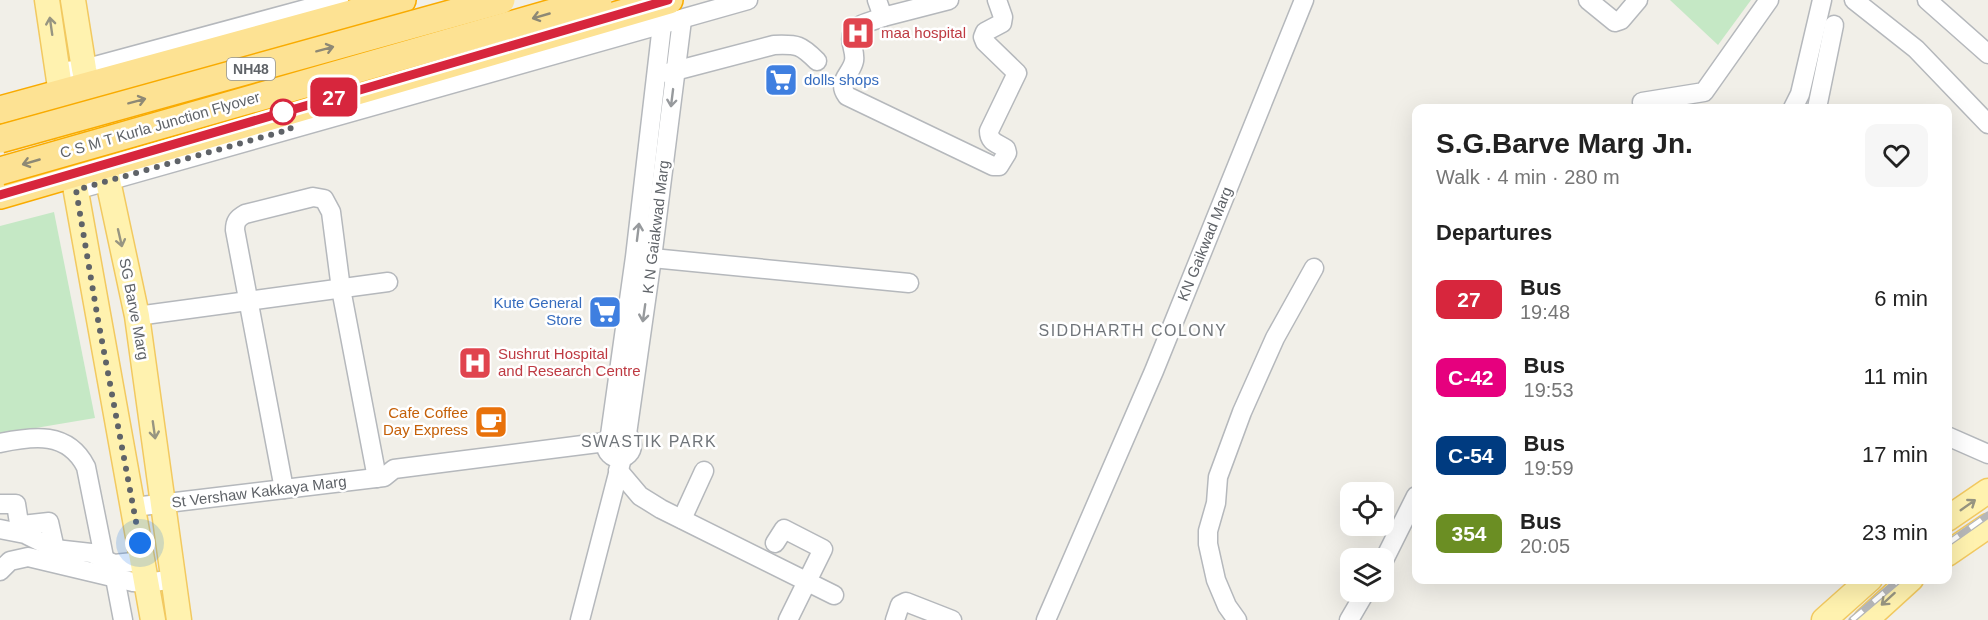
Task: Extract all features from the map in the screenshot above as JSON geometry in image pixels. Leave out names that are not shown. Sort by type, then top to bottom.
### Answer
[{"type":"highway","points":[[0,110],[60,82],[402,0]]},
{"type":"highway","name":"C S M T Kurla Junction Flyover","points":[[0,139],[501,0]]},
{"type":"highway","name":"C S M T Kurla Junction Flyover","points":[[0,171],[598,0]]},
{"type":"highway","points":[[0,195],[75,182],[671,15]]},
{"type":"main road","points":[[47,0],[98,320],[153,620]]},
{"type":"main road","name":"SG Barve Marg","points":[[73,0],[105,173],[137,316],[179,620]]},
{"type":"main road","points":[[1952,516],[1988,491]]},
{"type":"main road","points":[[1952,551],[1988,526]]},
{"type":"main road","points":[[1824,620],[1864,584]]},
{"type":"main road","points":[[1867,620],[1906,584]]},
{"type":"street","points":[[86,77],[339,0]]},
{"type":"street","points":[[671,15],[748,0]]},
{"type":"street","points":[[877,0],[883,17]]},
{"type":"street","points":[[949,0],[883,17],[859,26],[851,38],[853,63],[843,81],[843,90],[847,96],[993,166],[999,166],[1007,153],[1006,149],[989,137],[989,131],[1017,72],[985,42],[983,37],[985,32],[1002,23],[1003,17],[998,0]]},
{"type":"street","name":"KN Gaikwad Marg","points":[[1046,620],[1158,360],[1304,0]]},
{"type":"street","points":[[1588,0],[1612,21],[1618,22],[1638,0]]},
{"type":"street","points":[[1642,102],[1704,92],[1769,0]]},
{"type":"street","points":[[1795,104],[1800,94],[1822,0]]},
{"type":"street","points":[[1854,0],[1916,49],[1988,124]]},
{"type":"street","points":[[1927,0],[1988,53]]},
{"type":"street","name":"K N Gaiakwad Marg","points":[[652,187],[676,70],[671,15]]},
{"type":"street","name":"K N Gaiakwad Marg","points":[[580,620],[615,449],[644,257],[652,187],[656,75],[671,15]]},
{"type":"street","points":[[1818,104],[1834,25]]},
{"type":"street","points":[[656,75],[774,45],[802,47],[817,61]]},
{"type":"street","points":[[284,489],[235,223],[245,214],[320,196],[328,204],[341,289],[380,477]]},
{"type":"street","points":[[644,257],[909,283]]},
{"type":"street","points":[[1237,620],[1227,606],[1216,580],[1208,544],[1208,531],[1216,503],[1218,477],[1242,412],[1271,348],[1314,268]]},
{"type":"street","points":[[137,316],[388,282]]},
{"type":"street","points":[[0,443],[28,437],[49,438],[70,449],[82,461],[86,467],[105,562]]},
{"type":"street","points":[[1952,438],[1988,454]]},
{"type":"street","points":[[615,449],[640,496],[834,595]]},
{"type":"street","name":"St Vershaw Kakkaya Marg","points":[[134,507],[380,477],[394,470],[435,471],[615,449]]},
{"type":"street","points":[[682,519],[704,471]]},
{"type":"street","points":[[0,504],[16,504],[19,523],[55,549],[91,553],[105,562],[174,579]]},
{"type":"street","points":[[1390,548],[1412,504]]},
{"type":"street","points":[[0,529],[25,529]]},
{"type":"street","points":[[775,543],[784,530],[823,549],[788,620]]},
{"type":"street","points":[[0,571],[10,561],[28,557],[115,578],[145,572]]},
{"type":"street","points":[[115,578],[123,620]]},
{"type":"street","points":[[895,620],[900,605],[906,602],[952,620]]},
{"type":"street","points":[[1349,620],[1360,602]]},
{"type":"street","points":[[1844,602],[1867,620]]},
{"type":"green space","points":[[1670,0],[1751,0],[1718,45]]},
{"type":"green space","points":[[54,212],[95,418],[0,434],[0,226]]},
{"type":"railway","points":[[1952,540],[1988,515]]},
{"type":"railway","points":[[1852,620],[1894,584]]},
{"type":"bus line","name":"27","points":[[0,195],[668,0]]},
{"type":"place","name":"maa hospital","points":[[858,33]]},
{"type":"place","name":"dolls shops","points":[[781,80]]},
{"type":"place","name":"Kute General Store","points":[[605,312]]},
{"type":"place","name":"Sushrut Hospital and Research Centre","points":[[475,363]]},
{"type":"place","name":"Cafe Coffee Day Express","points":[[491,422]]},
{"type":"district","name":"SIDDHARTH COLONY","points":[[1133,330]]},
{"type":"district","name":"SWASTIK PARK","points":[[649,441]]},
{"type":"route","points":[[140,543],[76,190],[291,129],[283,112]]}]
